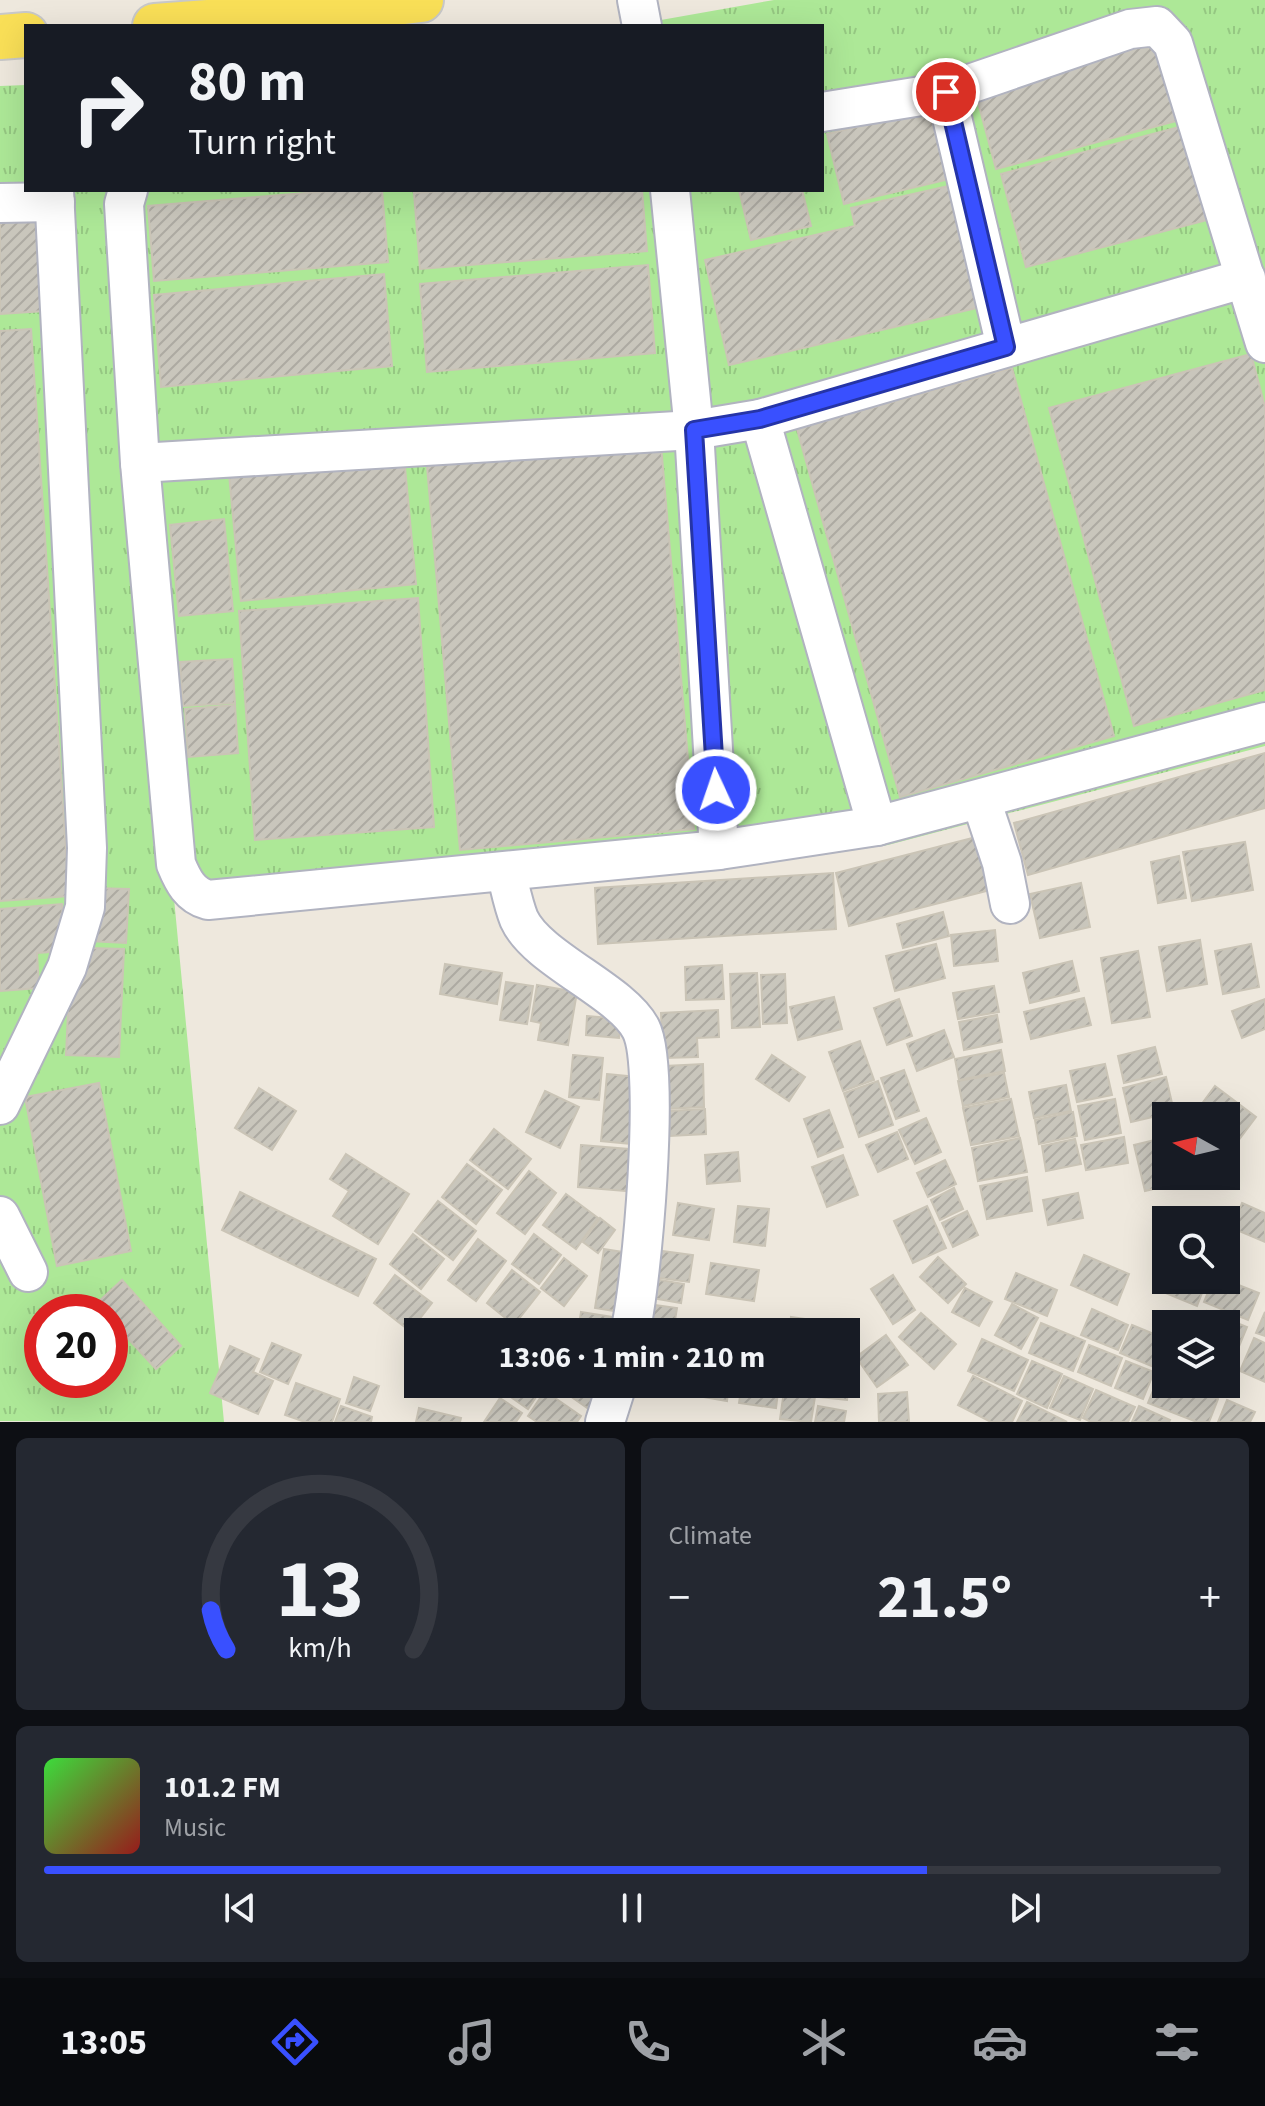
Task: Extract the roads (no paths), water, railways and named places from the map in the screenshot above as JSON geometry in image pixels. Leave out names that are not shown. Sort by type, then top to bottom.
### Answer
[{"type":"main road","points":[[181,24],[287,16],[421,0]]},
{"type":"main road","points":[[0,37],[24,35]]},
{"type":"street","points":[[637,0],[642,24]]},
{"type":"street","points":[[824,112],[946,92],[1130,29],[1147,25],[1163,29],[1173,43],[1265,343]]},
{"type":"street","points":[[946,92],[1006,347]]},
{"type":"street","points":[[127,192],[124,204],[140,463],[176,864],[191,892],[208,900],[719,850],[877,826],[1265,722]]},
{"type":"street","points":[[670,192],[694,430],[719,850]]},
{"type":"street","points":[[0,203],[54,196],[87,848],[85,907],[67,967],[0,1105]]},
{"type":"street","points":[[140,463],[694,430],[760,419],[1246,278]]},
{"type":"street","points":[[760,419],[877,826]]},
{"type":"street","points":[[981,800],[1002,863],[1010,904]]},
{"type":"street","points":[[506,872],[520,921],[543,947],[614,1001],[641,1028],[651,1068],[641,1262],[632,1318]]},
{"type":"street","points":[[0,1216],[28,1272]]},
{"type":"street","points":[[605,1422],[613,1398]]}]
